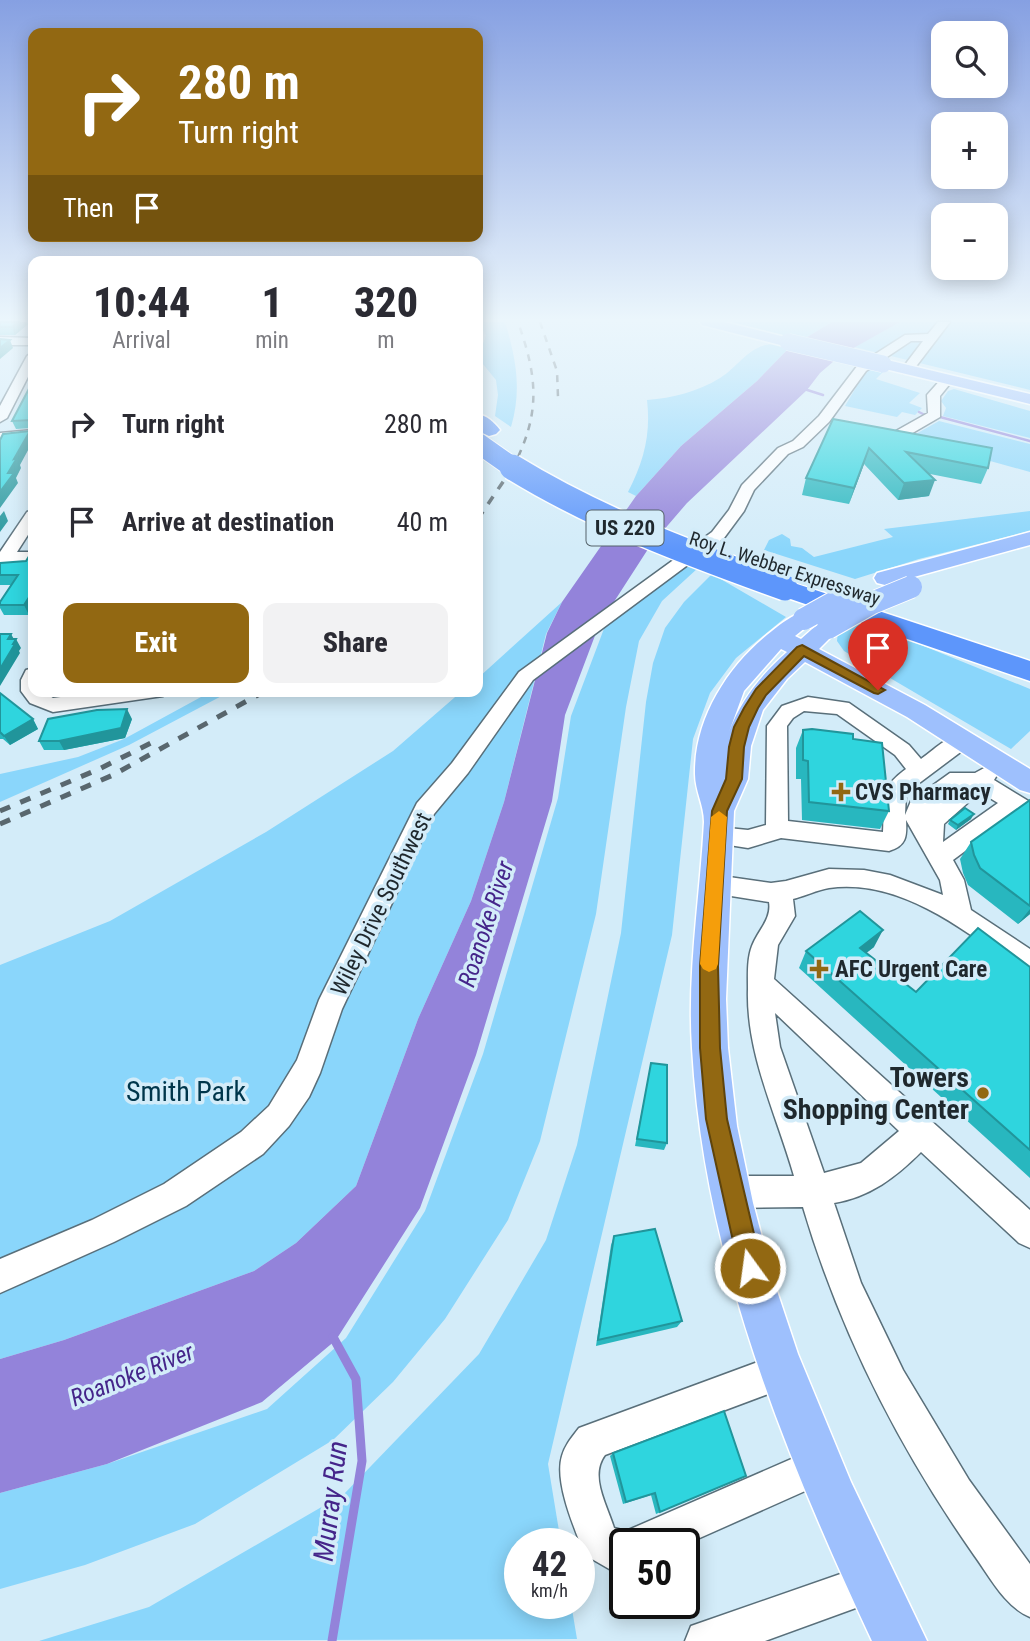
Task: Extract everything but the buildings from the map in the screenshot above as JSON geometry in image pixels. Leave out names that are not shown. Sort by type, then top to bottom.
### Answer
[{"type":"highway","name":"Roy L. Webber Expressway","points":[[483,433],[524,475],[609,520],[697,557],[791,580],[1030,649]]},
{"type":"highway","name":"Roy L. Webber Expressway","points":[[791,580],[1030,671]]},
{"type":"main road","points":[[900,1641],[819,1466],[782,1371],[757,1294],[731,1192],[717,1119],[710,1048],[709,966],[719,824],[734,779],[741,727],[804,619],[885,578],[1030,538]]},
{"type":"main road","points":[[790,643],[828,628],[872,603],[911,587],[945,575],[1030,553]]},
{"type":"main road","points":[[790,643],[963,740],[985,778],[1025,800]]},
{"type":"street","name":"Wiley Drive Southwest","points":[[0,1276],[103,1231],[175,1195],[252,1143],[279,1116],[304,1075],[329,1009],[425,809],[460,768],[526,676],[718,535],[736,511],[747,488],[783,451],[798,444],[824,419],[839,399]]},
{"type":"street","points":[[892,439],[935,414],[933,399]]},
{"type":"street","points":[[0,418],[4,401]]},
{"type":"street","points":[[0,437],[28,435]]},
{"type":"street","points":[[2,560],[28,522]]},
{"type":"street","points":[[2,560],[28,557]]},
{"type":"street","points":[[35,697],[41,702],[53,705],[112,697]]},
{"type":"street","points":[[781,829],[775,820],[777,726],[781,716],[795,706],[808,704],[842,708],[902,750],[919,771]]},
{"type":"street","points":[[719,824],[748,839],[781,829],[889,842],[894,839],[891,797],[897,786],[963,740]]},
{"type":"street","points":[[932,845],[942,825],[985,778]]},
{"type":"street","points":[[932,845],[1025,800]]},
{"type":"street","points":[[932,845],[952,880],[960,914]]},
{"type":"street","points":[[715,885],[779,892],[814,881],[836,878],[869,881],[904,889],[960,914],[1030,964]]},
{"type":"street","points":[[779,892],[783,919],[765,945],[762,1033],[796,1130],[812,1189],[854,1306],[898,1396],[951,1484],[1030,1597]]},
{"type":"street","points":[[762,984],[1030,1232]]},
{"type":"street","points":[[731,1192],[812,1189],[847,1184],[869,1176],[889,1162],[921,1131]]},
{"type":"street","points":[[609,1548],[599,1541],[578,1476],[580,1457],[592,1441],[782,1371]]},
{"type":"street","points":[[677,1528],[819,1466]]},
{"type":"street","points":[[706,1641],[872,1583]]},
{"type":"green space","points":[[497,399],[516,399],[511,427],[495,416]]},
{"type":"green space","points":[[736,399],[681,446],[636,496],[628,492],[645,447],[647,400]]},
{"type":"green space","points":[[849,399],[914,399],[909,403],[922,408],[915,415],[902,412],[897,417],[845,406]]},
{"type":"green space","points":[[943,399],[987,399],[1030,411],[1030,438],[943,416],[946,408],[941,401]]},
{"type":"green space","points":[[939,421],[1030,444],[1030,472],[911,439]]},
{"type":"green space","points":[[1030,511],[1030,531],[919,559],[855,579],[764,550],[769,540],[782,534],[790,539],[791,546],[802,548],[814,557],[893,537],[884,529]]},
{"type":"green space","points":[[688,564],[698,568],[662,601],[639,641],[626,707],[596,914],[540,1141],[508,1220],[445,1319],[393,1382],[333,1440],[195,1524],[85,1565],[0,1589],[0,1493],[107,1464],[267,1409],[346,1338],[425,1211],[483,1054],[558,798],[571,716],[605,626]]},
{"type":"green space","points":[[712,574],[786,617],[736,658],[710,693],[693,739],[672,935],[548,1464],[559,1528],[504,1528],[504,1619],[574,1619],[577,1639],[39,1641],[149,1607],[344,1494],[479,1354],[546,1240],[577,1145],[621,933],[646,702],[653,663],[665,628],[684,602]]},
{"type":"green space","name":"Smith Park","points":[[562,602],[546,634],[504,802],[471,901],[418,1019],[356,1186],[296,1243],[254,1271],[64,1340],[0,1359],[0,965],[110,921],[266,832],[393,751],[455,697],[483,697],[483,673]]},
{"type":"green space","points":[[857,619],[1030,689],[1030,731],[1011,749],[844,651],[837,641],[838,631]]},
{"type":"green space","points":[[201,697],[220,697],[129,745],[0,802],[0,774],[78,757],[124,739]]},
{"type":"water","name":"Roanoke River","points":[[736,399],[798,399],[687,503],[650,546],[599,625],[565,715],[552,801],[476,1055],[420,1208],[336,1340],[262,1402],[107,1464],[0,1493],[0,1359],[64,1340],[254,1271],[296,1243],[356,1186],[418,1019],[471,901],[504,802],[547,633],[562,602],[636,496],[681,446]]},
{"type":"waterway","points":[[919,412],[925,415]]},
{"type":"waterway","points":[[940,417],[1030,441]]},
{"type":"waterway","name":"Murray Run","points":[[332,1641],[362,1461],[356,1379],[333,1337]]},
{"type":"railway","points":[[513,467],[528,431],[533,399]]},
{"type":"railway","points":[[483,512],[513,467]]},
{"type":"railway","points":[[0,824],[113,775],[254,697]]},
{"type":"railway","points":[[0,811],[99,769],[159,739]]},
{"type":"slow traffic","points":[[709,964],[719,817]]},
{"type":"place","name":"CVS Pharmacy","points":[[841,792]]},
{"type":"place","name":"AFC Urgent Care","points":[[819,969]]},
{"type":"place","name":"Towers Shopping Center","points":[[983,1093]]},
{"type":"route","points":[[750,1268],[731,1192],[717,1119],[710,1048],[709,966],[719,811],[734,779],[741,727],[761,692],[802,649],[878,690]]}]
